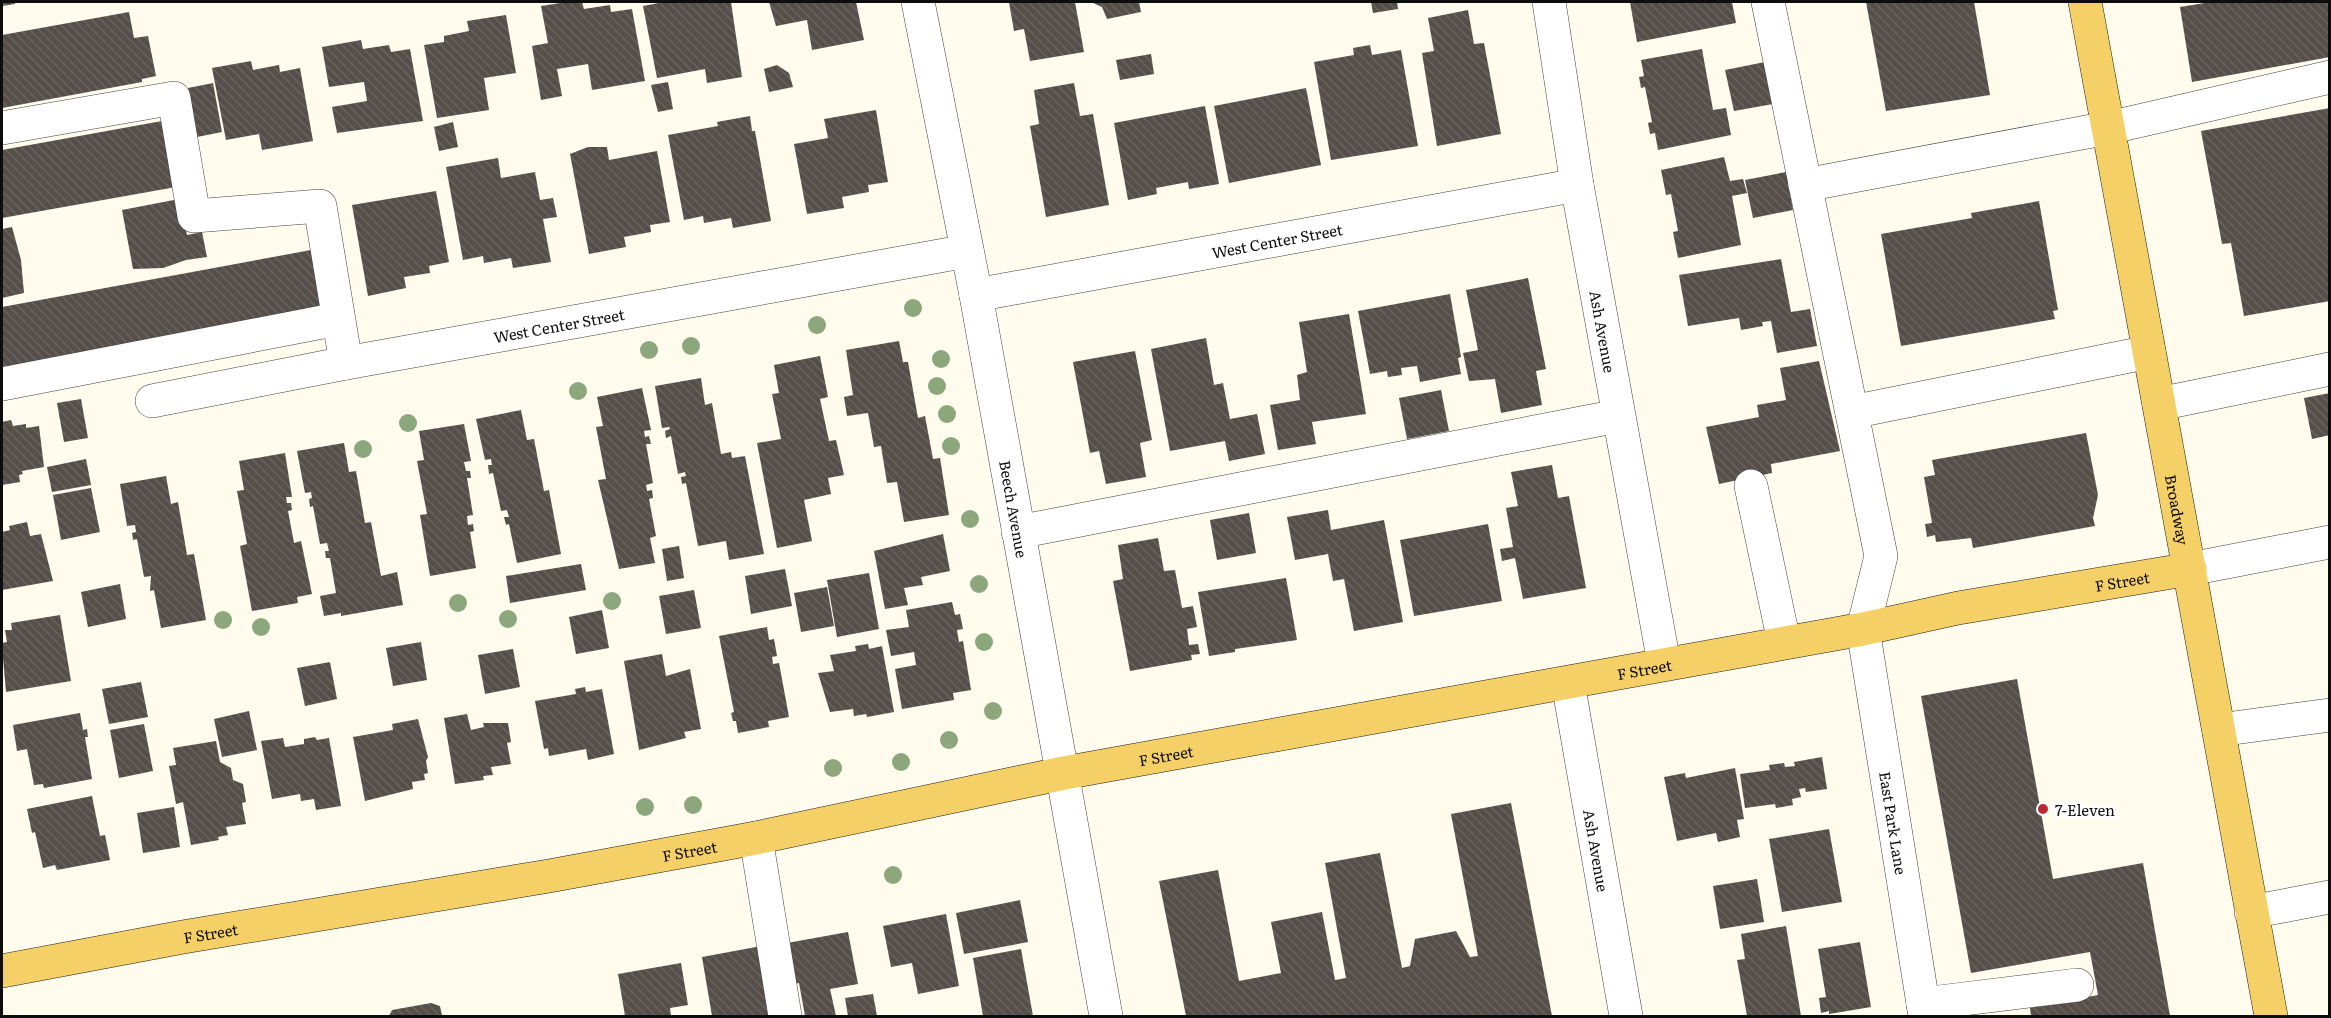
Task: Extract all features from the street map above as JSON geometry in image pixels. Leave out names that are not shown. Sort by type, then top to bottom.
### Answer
[{"type":"main road","name":"Broadway","points":[[2085,2],[2271,1017]]},
{"type":"main road","name":"F Street","points":[[2,970],[756,838],[1064,773],[1863,629],[1958,608],[2190,569]]},
{"type":"street","name":"Beech Avenue","points":[[918,2],[976,295],[1064,773],[1106,1017]]},
{"type":"street","name":"Ash Avenue","points":[[1549,2],[1577,185],[1665,663]]},
{"type":"street","points":[[1768,2],[1881,556],[1863,629]]},
{"type":"street","points":[[1805,185],[2108,128],[2330,77]]},
{"type":"street","points":[[2,128],[174,98],[195,216],[320,206],[346,363]]},
{"type":"street","name":"West Center Street","points":[[976,295],[1577,185]]},
{"type":"street","name":"West Center Street","points":[[152,401],[346,363],[967,251]]},
{"type":"street","points":[[2,384],[338,319]]},
{"type":"street","points":[[1852,412],[2149,352]]},
{"type":"street","points":[[2159,404],[2330,369]]},
{"type":"street","points":[[1018,532],[1618,416]]},
{"type":"street","points":[[1751,486],[1784,642]]},
{"type":"street","name":"F Street","points":[[2190,569],[2330,542]]},
{"type":"street","name":"East Park Lane","points":[[1863,629],[1924,1010]]},
{"type":"street","name":"Ash Avenue","points":[[1568,683],[1626,1017]]},
{"type":"street","points":[[2218,730],[2330,716]]},
{"type":"street","points":[[756,838],[785,1017]]},
{"type":"street","points":[[2251,912],[2330,897]]},
{"type":"street","points":[[1924,1010],[2077,985]]},
{"type":"building","points":[[2,2],[15,2],[15,4],[2,6]]},
{"type":"building","points":[[582,2],[584,9],[610,5],[611,12],[632,9],[645,81],[592,90],[588,64],[557,69],[562,96],[541,100],[532,46],[548,43],[541,6]]},
{"type":"building","points":[[664,2],[731,2],[742,77],[707,83],[705,69],[657,78],[643,6]]},
{"type":"building","points":[[769,2],[856,2],[864,40],[812,50],[807,20],[776,26]]},
{"type":"building","points":[[1009,2],[1075,2],[1084,52],[1030,61],[1024,29],[1014,31]]},
{"type":"building","points":[[1091,2],[1139,2],[1141,12],[1107,19],[1102,7]]},
{"type":"building","points":[[1371,2],[1397,2],[1398,9],[1373,13]]},
{"type":"building","points":[[1630,2],[1732,2],[1736,23],[1637,42]]},
{"type":"building","points":[[1866,2],[1974,2],[1990,95],[1886,111]]},
{"type":"building","points":[[2211,2],[2330,2],[2330,57],[2192,82],[2180,7]]},
{"type":"building","points":[[1468,10],[1474,44],[1484,43],[1501,134],[1437,146],[1422,53],[1434,51],[1428,18]]},
{"type":"building","points":[[129,12],[134,38],[148,36],[156,76],[142,79],[142,82],[2,108],[2,35]]},
{"type":"building","points":[[506,15],[516,73],[484,78],[489,110],[437,118],[424,45],[444,42],[444,36],[469,31],[467,21]]},
{"type":"building","points":[[361,40],[363,49],[389,45],[391,52],[410,49],[423,121],[337,133],[332,107],[367,101],[364,82],[329,87],[322,47]]},
{"type":"building","points":[[1370,45],[1372,55],[1401,50],[1418,146],[1331,160],[1314,62],[1354,55],[1353,48]]},
{"type":"building","points":[[1702,49],[1713,110],[1726,108],[1731,135],[1658,150],[1655,133],[1650,134],[1648,123],[1652,122],[1645,87],[1641,88],[1639,77],[1644,76],[1641,60]]},
{"type":"building","points":[[1151,54],[1154,74],[1120,80],[1116,60]]},
{"type":"building","points":[[251,61],[253,70],[279,65],[280,72],[300,68],[313,141],[262,150],[259,134],[226,140],[212,68]]},
{"type":"building","points":[[1765,62],[1773,104],[1734,111],[1725,70]]},
{"type":"building","points":[[777,65],[789,73],[793,87],[769,92],[764,69]]},
{"type":"building","points":[[668,82],[673,109],[658,112],[651,85]]},
{"type":"building","points":[[213,83],[222,132],[197,137],[188,88]]},
{"type":"building","points":[[1074,83],[1080,116],[1093,114],[1109,205],[1046,217],[1030,126],[1039,124],[1034,90]]},
{"type":"building","points":[[1306,88],[1321,165],[1229,183],[1214,106]]},
{"type":"building","points":[[1205,106],[1219,184],[1189,189],[1188,182],[1156,188],[1157,194],[1128,200],[1114,123]]},
{"type":"building","points":[[2330,108],[2330,301],[2244,316],[2231,243],[2222,244],[2201,131]]},
{"type":"building","points":[[876,110],[888,182],[868,185],[869,192],[842,197],[844,208],[807,214],[794,144],[828,138],[824,119]]},
{"type":"building","points":[[750,116],[752,131],[755,131],[771,221],[733,228],[731,218],[704,223],[703,216],[684,220],[668,135],[718,126],[717,122]]},
{"type":"building","points":[[162,121],[176,187],[2,218],[2,150]]},
{"type":"building","points":[[453,122],[458,147],[439,151],[434,127]]},
{"type":"building","points":[[588,147],[607,147],[609,160],[657,151],[670,222],[650,225],[651,232],[624,237],[626,247],[589,254],[570,154]]},
{"type":"building","points":[[1724,157],[1730,181],[1743,179],[1747,193],[1732,196],[1741,245],[1678,258],[1673,232],[1678,231],[1671,194],[1666,195],[1661,170]]},
{"type":"building","points":[[498,158],[501,178],[535,172],[540,200],[553,198],[557,217],[543,219],[551,262],[513,268],[511,258],[484,263],[483,256],[463,260],[446,167]]},
{"type":"building","points":[[1786,172],[1793,210],[1753,218],[1745,180]]},
{"type":"building","points":[[436,191],[449,262],[429,266],[430,273],[404,277],[406,288],[368,296],[352,205]]},
{"type":"building","points":[[179,199],[187,235],[202,232],[207,257],[186,260],[163,268],[133,269],[122,210]]},
{"type":"building","points":[[2039,201],[2058,310],[2053,311],[2055,319],[1901,346],[1881,234],[1972,218],[1971,213]]},
{"type":"building","points":[[12,227],[21,260],[24,293],[2,298],[2,229]]},
{"type":"building","points":[[311,250],[327,316],[2,376],[2,307]]},
{"type":"building","points":[[1781,259],[1791,312],[1810,309],[1817,346],[1777,353],[1771,321],[1762,322],[1763,326],[1741,330],[1739,318],[1688,326],[1679,275]]},
{"type":"building","points":[[1528,278],[1546,369],[1536,371],[1542,405],[1501,413],[1495,379],[1469,381],[1463,353],[1478,350],[1466,290]]},
{"type":"building","points":[[1450,294],[1461,357],[1458,358],[1461,374],[1420,382],[1417,366],[1401,368],[1402,375],[1388,377],[1387,371],[1370,374],[1358,311]]},
{"type":"building","points":[[1349,314],[1366,414],[1312,422],[1316,444],[1278,450],[1270,405],[1300,400],[1297,375],[1307,372],[1299,322]]},
{"type":"building","points":[[1206,338],[1214,385],[1223,383],[1230,419],[1257,414],[1265,454],[1229,461],[1225,441],[1170,451],[1151,349]]},
{"type":"building","points":[[899,341],[903,362],[908,362],[918,418],[925,416],[933,459],[940,458],[949,515],[904,522],[897,482],[887,483],[881,446],[874,447],[868,413],[847,416],[844,397],[853,395],[846,350]]},
{"type":"building","points":[[1135,351],[1152,440],[1140,443],[1146,477],[1106,484],[1099,451],[1090,453],[1073,362]]},
{"type":"building","points":[[820,356],[828,397],[820,399],[829,441],[836,440],[844,475],[828,478],[831,494],[804,500],[812,541],[777,548],[757,443],[781,439],[772,394],[779,393],[774,365]]},
{"type":"building","points":[[1819,361],[1840,451],[1771,464],[1772,473],[1719,484],[1706,427],[1759,417],[1757,405],[1786,400],[1780,368]]},
{"type":"building","points":[[701,378],[705,405],[712,403],[721,454],[731,452],[732,458],[745,456],[764,554],[729,560],[726,541],[698,546],[686,483],[682,484],[681,477],[686,476],[685,472],[678,474],[671,436],[666,438],[665,431],[670,429],[669,427],[662,428],[655,386]]},
{"type":"building","points":[[642,388],[651,430],[644,431],[645,437],[649,436],[651,444],[646,444],[653,483],[646,485],[647,491],[652,490],[653,498],[649,499],[656,536],[650,538],[655,563],[619,569],[598,480],[606,479],[596,427],[603,426],[597,397]]},
{"type":"building","points":[[1441,390],[1449,431],[1407,439],[1399,398]]},
{"type":"building","points":[[2330,393],[2330,435],[2312,439],[2304,398]]},
{"type":"building","points":[[81,399],[88,438],[64,442],[57,403]]},
{"type":"building","points":[[521,410],[527,440],[534,439],[544,491],[549,490],[561,554],[517,563],[509,524],[506,525],[504,517],[509,517],[507,510],[501,511],[493,473],[489,474],[488,465],[492,465],[491,459],[485,460],[476,419]]},
{"type":"building","points":[[11,420],[13,426],[26,424],[26,428],[39,426],[44,467],[22,471],[23,474],[19,475],[20,482],[2,485],[2,422]]},
{"type":"building","points":[[464,424],[471,461],[464,462],[466,471],[470,471],[471,478],[467,478],[473,515],[467,516],[468,525],[473,524],[474,531],[470,532],[476,568],[430,576],[420,515],[427,514],[417,461],[424,460],[419,431]]},
{"type":"building","points":[[2086,433],[2098,495],[2093,518],[2095,526],[1973,548],[1971,538],[1936,542],[1935,535],[1927,537],[1925,524],[1932,523],[1924,477],[1935,475],[1932,460]]},
{"type":"building","points":[[344,443],[349,472],[356,471],[365,523],[371,522],[381,576],[397,572],[403,605],[341,616],[341,613],[324,616],[320,596],[336,593],[330,558],[326,558],[325,551],[329,551],[327,543],[320,544],[313,506],[310,507],[311,492],[305,493],[297,451]]},
{"type":"building","points":[[285,453],[292,497],[286,497],[287,503],[291,503],[292,510],[288,511],[294,543],[301,541],[312,594],[297,597],[298,603],[252,611],[240,546],[247,544],[237,491],[244,490],[239,461]]},
{"type":"building","points":[[86,459],[91,485],[52,492],[47,467]]},
{"type":"building","points":[[1552,465],[1558,498],[1569,496],[1586,588],[1523,599],[1515,558],[1502,561],[1500,549],[1513,547],[1506,508],[1518,506],[1511,472]]},
{"type":"building","points":[[166,476],[171,504],[178,502],[187,555],[194,554],[206,620],[161,628],[154,590],[150,591],[151,576],[144,577],[137,539],[133,540],[132,533],[136,532],[135,525],[127,526],[120,484]]},
{"type":"building","points":[[91,488],[100,532],[61,540],[53,495]]},
{"type":"building","points":[[1328,510],[1331,530],[1384,520],[1403,622],[1354,631],[1344,579],[1333,581],[1328,554],[1295,560],[1287,517]]},
{"type":"building","points":[[1249,513],[1256,553],[1217,560],[1210,520]]},
{"type":"building","points":[[27,522],[30,536],[41,534],[53,581],[2,590],[2,532],[10,530],[9,526]]},
{"type":"building","points":[[1488,524],[1502,601],[1414,616],[1400,540]]},
{"type":"building","points":[[943,534],[950,571],[921,577],[923,585],[904,588],[908,605],[885,609],[874,551]]},
{"type":"building","points":[[1158,538],[1164,571],[1175,570],[1182,608],[1193,606],[1197,627],[1187,629],[1189,645],[1198,644],[1200,654],[1191,655],[1192,660],[1130,671],[1113,581],[1123,579],[1118,545]]},
{"type":"building","points":[[679,546],[684,578],[667,581],[662,549]]},
{"type":"building","points":[[581,564],[586,590],[510,603],[506,576]]},
{"type":"building","points":[[785,569],[792,606],[751,614],[745,576]]},
{"type":"building","points":[[869,573],[879,629],[837,637],[827,580]]},
{"type":"building","points":[[1286,578],[1297,640],[1235,649],[1235,652],[1209,656],[1198,592]]},
{"type":"building","points":[[120,584],[126,619],[88,627],[81,592]]},
{"type":"building","points":[[827,587],[834,626],[801,632],[794,593]]},
{"type":"building","points":[[694,590],[701,628],[666,634],[659,596]]},
{"type":"building","points":[[952,602],[955,615],[960,614],[963,629],[957,630],[959,642],[963,641],[971,690],[953,693],[954,700],[902,709],[895,669],[916,665],[914,652],[891,656],[886,630],[909,627],[906,610]]},
{"type":"building","points":[[602,610],[609,648],[576,654],[569,617]]},
{"type":"building","points":[[60,615],[71,681],[6,692],[2,647],[2,643],[7,642],[5,630],[12,630],[11,623]]},
{"type":"building","points":[[767,627],[769,640],[774,639],[777,656],[772,657],[773,664],[779,663],[789,717],[768,721],[769,727],[738,733],[736,721],[733,721],[731,713],[734,712],[719,636]]},
{"type":"building","points":[[421,642],[427,680],[393,686],[386,648]]},
{"type":"building","points":[[868,644],[869,649],[882,646],[894,712],[867,717],[866,714],[854,716],[853,709],[830,712],[818,673],[834,671],[830,655],[856,651],[855,646]]},
{"type":"building","points":[[513,649],[520,687],[485,694],[478,655]]},
{"type":"building","points":[[662,654],[666,676],[690,669],[701,729],[684,732],[686,738],[639,750],[624,661]]},
{"type":"building","points":[[330,662],[337,699],[305,706],[297,668]]},
{"type":"building","points":[[2017,679],[2053,879],[2143,863],[2170,1016],[2031,1016],[2030,1008],[2098,995],[2090,952],[1971,973],[1921,696]]},
{"type":"building","points":[[141,682],[148,717],[109,724],[102,689]]},
{"type":"building","points":[[585,687],[586,692],[602,689],[614,754],[588,760],[586,749],[549,756],[548,748],[544,749],[535,701],[576,694],[575,689]]},
{"type":"building","points":[[249,711],[257,750],[222,757],[214,719]]},
{"type":"building","points":[[80,713],[83,730],[87,729],[88,737],[85,737],[92,779],[44,788],[43,784],[34,785],[27,749],[17,751],[13,725]]},
{"type":"building","points":[[467,714],[471,730],[484,727],[483,723],[508,723],[511,742],[507,743],[511,764],[491,767],[493,775],[483,776],[484,780],[455,784],[444,718]]},
{"type":"building","points":[[418,719],[428,757],[426,761],[428,773],[424,774],[425,780],[412,782],[413,789],[365,801],[353,737],[393,730],[392,724]]},
{"type":"building","points":[[144,724],[153,771],[119,778],[110,730]]},
{"type":"building","points":[[315,737],[317,740],[329,738],[341,806],[316,810],[314,799],[301,801],[300,794],[272,799],[261,741],[283,738],[285,747],[304,744],[304,739]]},
{"type":"building","points":[[216,741],[220,762],[231,768],[233,780],[243,784],[246,802],[242,803],[246,824],[226,827],[228,835],[218,837],[219,840],[191,845],[183,802],[176,804],[169,766],[176,765],[173,748]]},
{"type":"building","points":[[1822,757],[1827,789],[1806,792],[1805,788],[1799,789],[1801,797],[1792,799],[1793,805],[1776,808],[1775,804],[1745,808],[1740,774],[1770,770],[1769,765],[1784,763],[1785,767],[1795,766],[1794,762]]},
{"type":"building","points":[[1735,768],[1744,819],[1737,820],[1740,837],[1718,842],[1716,833],[1677,841],[1664,777],[1685,773],[1686,778]]},
{"type":"building","points":[[92,796],[100,836],[105,835],[110,860],[57,870],[55,865],[43,868],[27,809]]},
{"type":"building","points":[[1511,803],[1552,1016],[1186,1016],[1159,881],[1218,870],[1239,981],[1281,973],[1271,922],[1322,912],[1335,980],[1346,978],[1325,863],[1380,853],[1402,968],[1410,966],[1415,939],[1456,931],[1470,957],[1478,956],[1451,814]]},
{"type":"building","points":[[174,807],[180,847],[143,853],[137,813]]},
{"type":"building","points":[[1829,829],[1842,902],[1782,912],[1769,839]]},
{"type":"building","points":[[1757,879],[1764,922],[1720,929],[1713,886]]},
{"type":"building","points":[[1020,900],[1028,942],[964,954],[956,913]]},
{"type":"building","points":[[946,914],[959,986],[918,994],[912,963],[891,967],[883,926]]},
{"type":"building","points":[[1786,926],[1801,1016],[1747,1016],[1737,960],[1745,959],[1741,934]]},
{"type":"building","points":[[848,932],[858,984],[830,989],[836,1016],[805,1016],[799,983],[795,984],[787,943]]},
{"type":"building","points":[[1860,942],[1871,1007],[1829,1014],[1829,1011],[1821,1013],[1819,998],[1826,997],[1818,949]]},
{"type":"building","points":[[767,945],[772,1016],[712,1016],[702,957]]},
{"type":"building","points":[[1021,949],[1033,1016],[983,1016],[973,958]]},
{"type":"building","points":[[681,963],[688,1005],[670,1008],[671,1016],[625,1016],[618,974]]},
{"type":"building","points":[[873,994],[877,1016],[848,1016],[845,998]]},
{"type":"building","points":[[431,1003],[440,1006],[442,1016],[389,1016],[392,1010]]},
{"type":"place","name":"7-Eleven","points":[[2043,809]]}]
